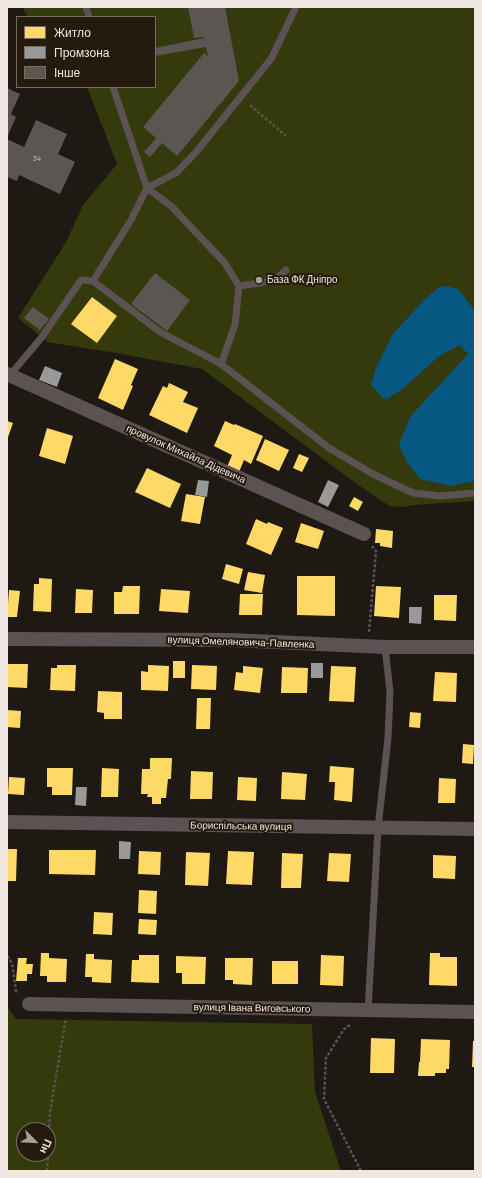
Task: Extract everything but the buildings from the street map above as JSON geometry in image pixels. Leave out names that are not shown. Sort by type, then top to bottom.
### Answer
[{"type":"street","name":"провулок Михайла Дідевича","points":[[8,374],[364,534]]},
{"type":"street","name":"вулиця Омеляновича-Павленка","points":[[7,639],[231,640],[385,647],[475,647]]},
{"type":"street","name":"Бориспільська вулиця","points":[[7,822],[475,829]]},
{"type":"street","name":"вулиця Івана Виговського","points":[[29,1004],[475,1012]]},
{"type":"lane","points":[[93,281],[131,220],[147,188],[176,173],[197,150],[271,59],[296,7]]},
{"type":"lane","points":[[113,88],[147,188],[171,206],[224,262],[239,286],[235,325],[221,364]]},
{"type":"lane","points":[[239,286],[260,283],[277,278],[286,270]]},
{"type":"lane","points":[[8,374],[42,337],[81,280],[93,281],[160,332],[221,364],[329,448],[373,474],[413,493],[440,496],[475,493]]},
{"type":"lane","points":[[368,1011],[378,828],[388,738],[390,692],[385,647]]},
{"type":"path","points":[[240,97],[286,136]]},
{"type":"path","points":[[364,534],[376,551],[368,646]]},
{"type":"path","points":[[7,956],[12,963],[16,991],[21,998],[29,1004]]},
{"type":"path","points":[[49,1122],[68,1004]]},
{"type":"path","points":[[361,1171],[324,1099],[326,1058],[344,1030],[368,1011]]},
{"type":"green space","name":"База ФК Дніпро","points":[[24,7],[475,7],[475,501],[403,507],[390,506],[368,492],[202,369],[48,342],[18,318],[66,242],[83,205],[117,164],[87,88],[156,88],[156,16],[28,16],[24,11]]},
{"type":"green space","points":[[7,1006],[16,1019],[312,1024],[315,1092],[341,1171],[7,1171]]},
{"type":"water","points":[[448,286],[459,290],[475,311],[474,481],[451,486],[420,479],[407,462],[399,445],[410,417],[468,354],[460,345],[439,356],[405,387],[387,399],[382,397],[371,385],[377,365],[393,334],[425,299],[439,287]]},
{"type":"place","name":"База ФК Дніпро","points":[[259,280]]}]
